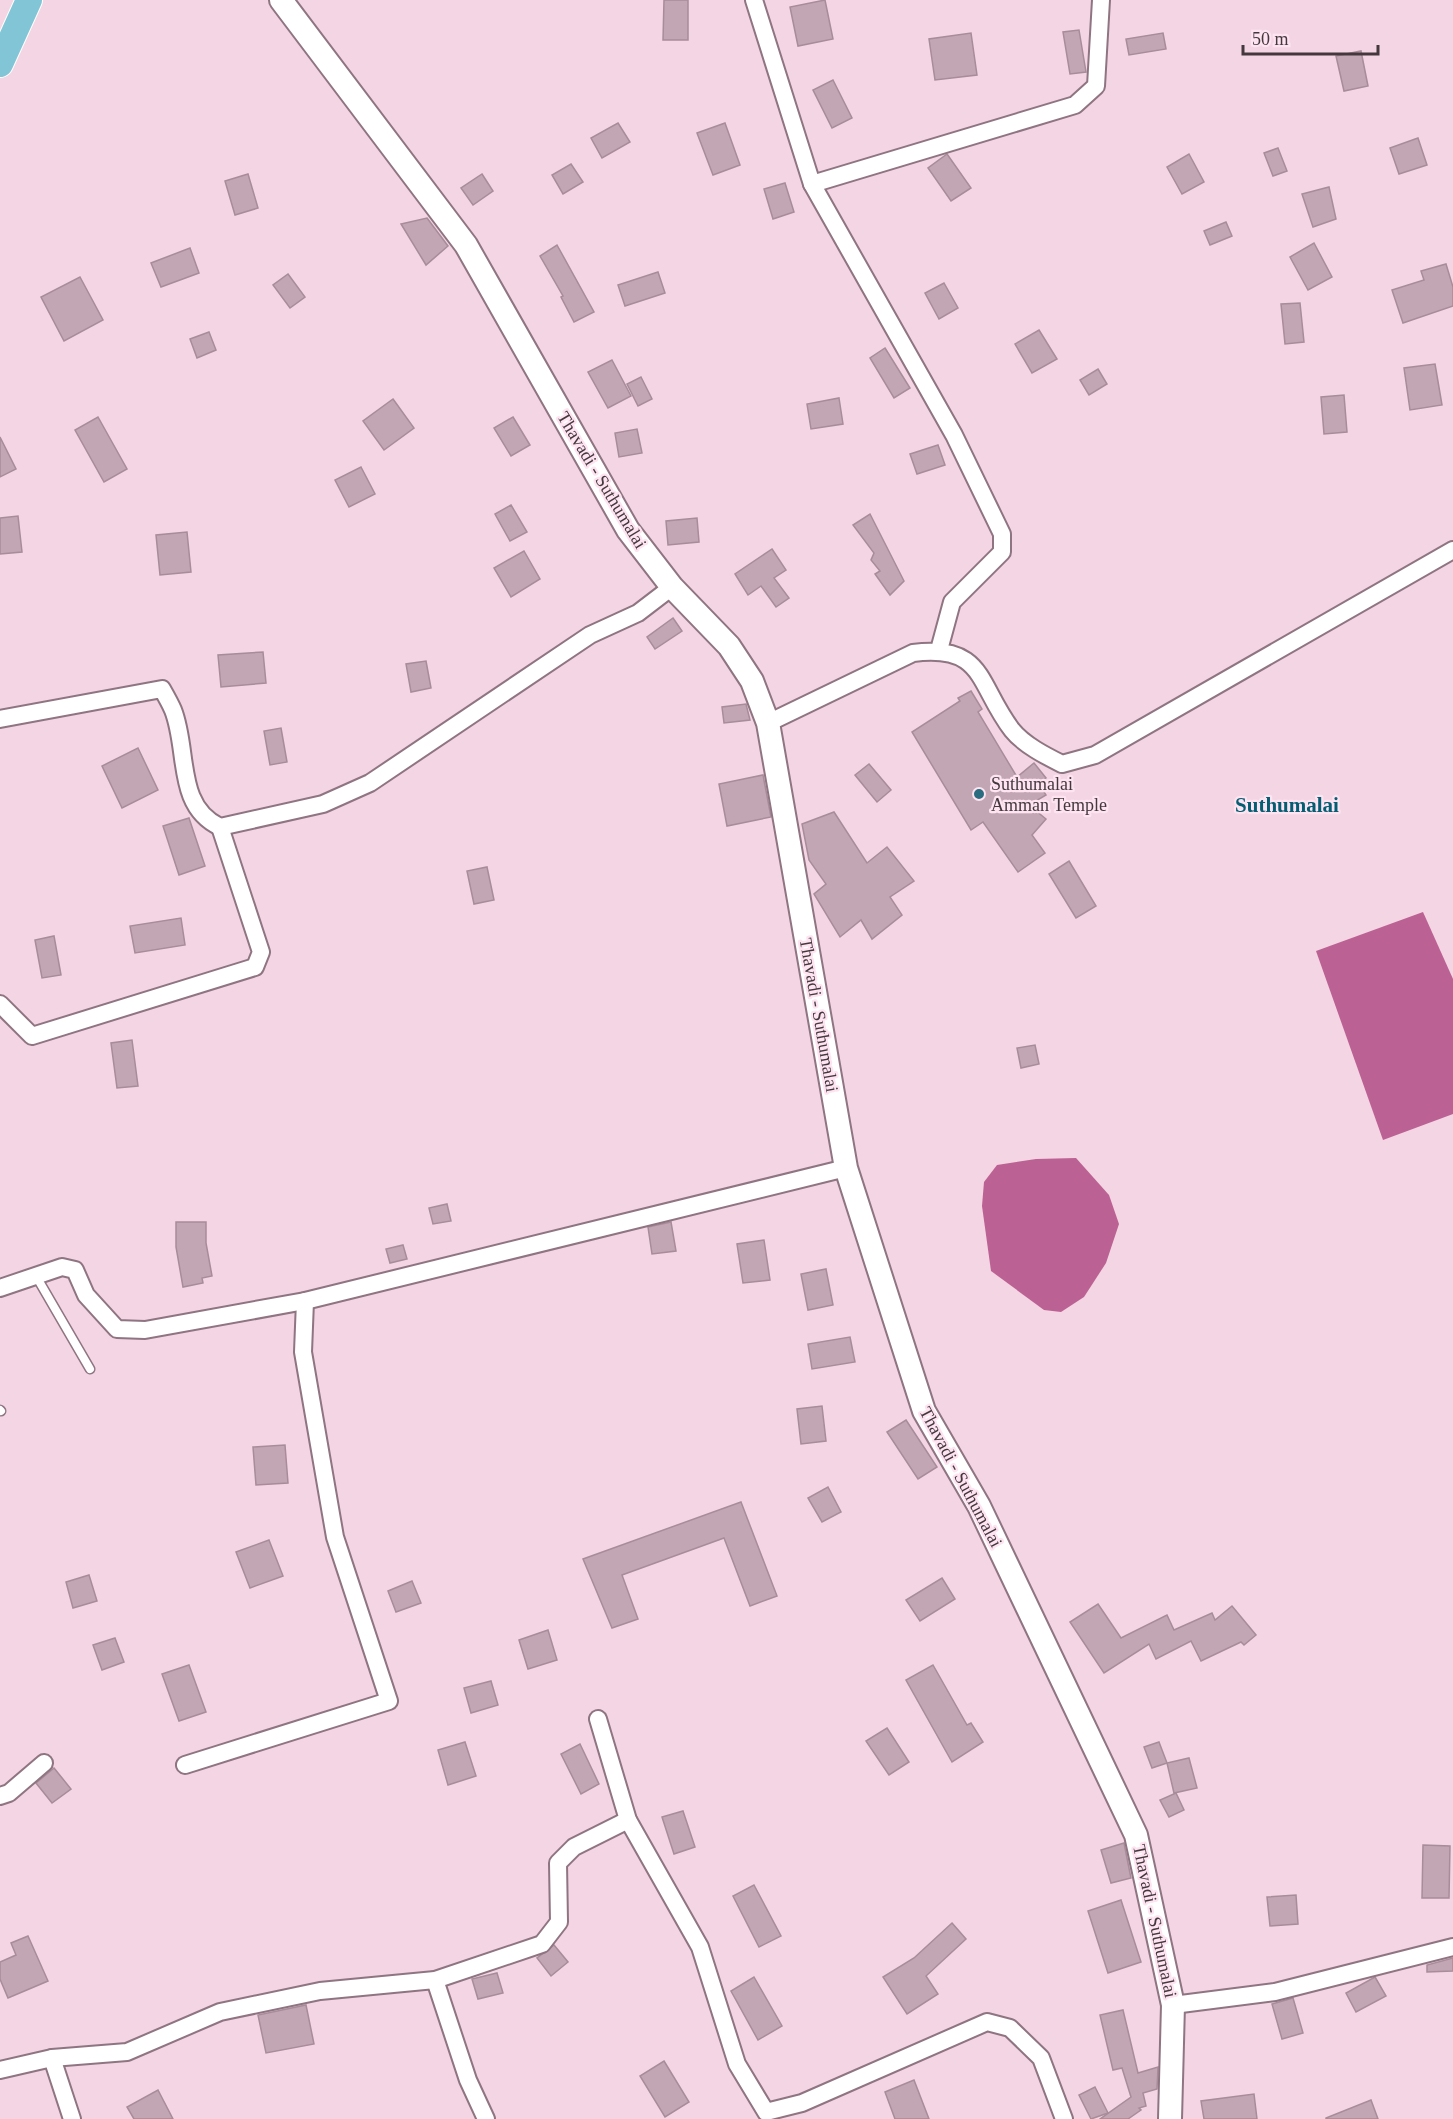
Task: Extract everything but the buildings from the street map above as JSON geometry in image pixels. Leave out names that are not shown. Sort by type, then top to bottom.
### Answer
[{"type":"main road","points":[[0,64],[29,0]]},
{"type":"main road","name":"Thavadi - Suthumalai","points":[[281,0],[466,245],[628,530],[672,587],[729,646],[753,681],[768,723],[846,1168],[924,1411],[979,1506],[1136,1835],[1173,2005],[1170,2119]]},
{"type":"street","points":[[754,0],[812,184],[954,435],[1002,534],[1002,552],[952,602],[939,650]]},
{"type":"street","points":[[812,184],[1075,105],[1096,86],[1101,0]]},
{"type":"street","points":[[768,723],[913,653],[939,650],[970,660],[1014,732],[1042,754],[1062,764],[1095,754],[1453,550]]},
{"type":"street","points":[[0,719],[162,689],[174,711],[188,791],[206,820],[220,827],[323,804],[370,783],[590,635],[638,613],[672,587]]},
{"type":"street","points":[[0,1004],[32,1036],[255,967],[261,952],[220,827]]},
{"type":"street","points":[[0,1288],[62,1267],[75,1270],[86,1295],[117,1329],[145,1330],[305,1301],[846,1168]]},
{"type":"street","points":[[185,1765],[389,1701],[335,1538],[303,1352],[305,1301]]},
{"type":"street","points":[[598,1719],[628,1820],[700,1947],[737,2064],[766,2112],[802,2103],[987,2022],[1010,2028],[1041,2058],[1064,2119]]},
{"type":"street","points":[[0,1796],[9,1793],[44,1763]]},
{"type":"street","points":[[1,2066],[52,2058],[127,2052],[220,2012],[320,1991],[435,1980],[542,1944],[559,1922],[558,1863],[574,1847],[628,1820]]},
{"type":"street","points":[[1173,2005],[1275,1992],[1453,1947]]},
{"type":"street","points":[[435,1980],[468,2080],[486,2119]]},
{"type":"street","points":[[52,2058],[72,2119]]},
{"type":"lane","points":[[36,1276],[90,1369]]},
{"type":"shaded area","points":[[1423,912],[1453,979],[1453,1114],[1383,1140],[1316,951]]},
{"type":"shaded area","points":[[1076,1158],[1109,1195],[1119,1224],[1106,1263],[1084,1297],[1061,1312],[1044,1310],[991,1271],[982,1206],[984,1182],[997,1165],[1036,1159]]},
{"type":"place","name":"Suthumalai Amman Temple","points":[[979,794]]},
{"type":"district","name":"Suthumalai","points":[[1287,805]]}]
